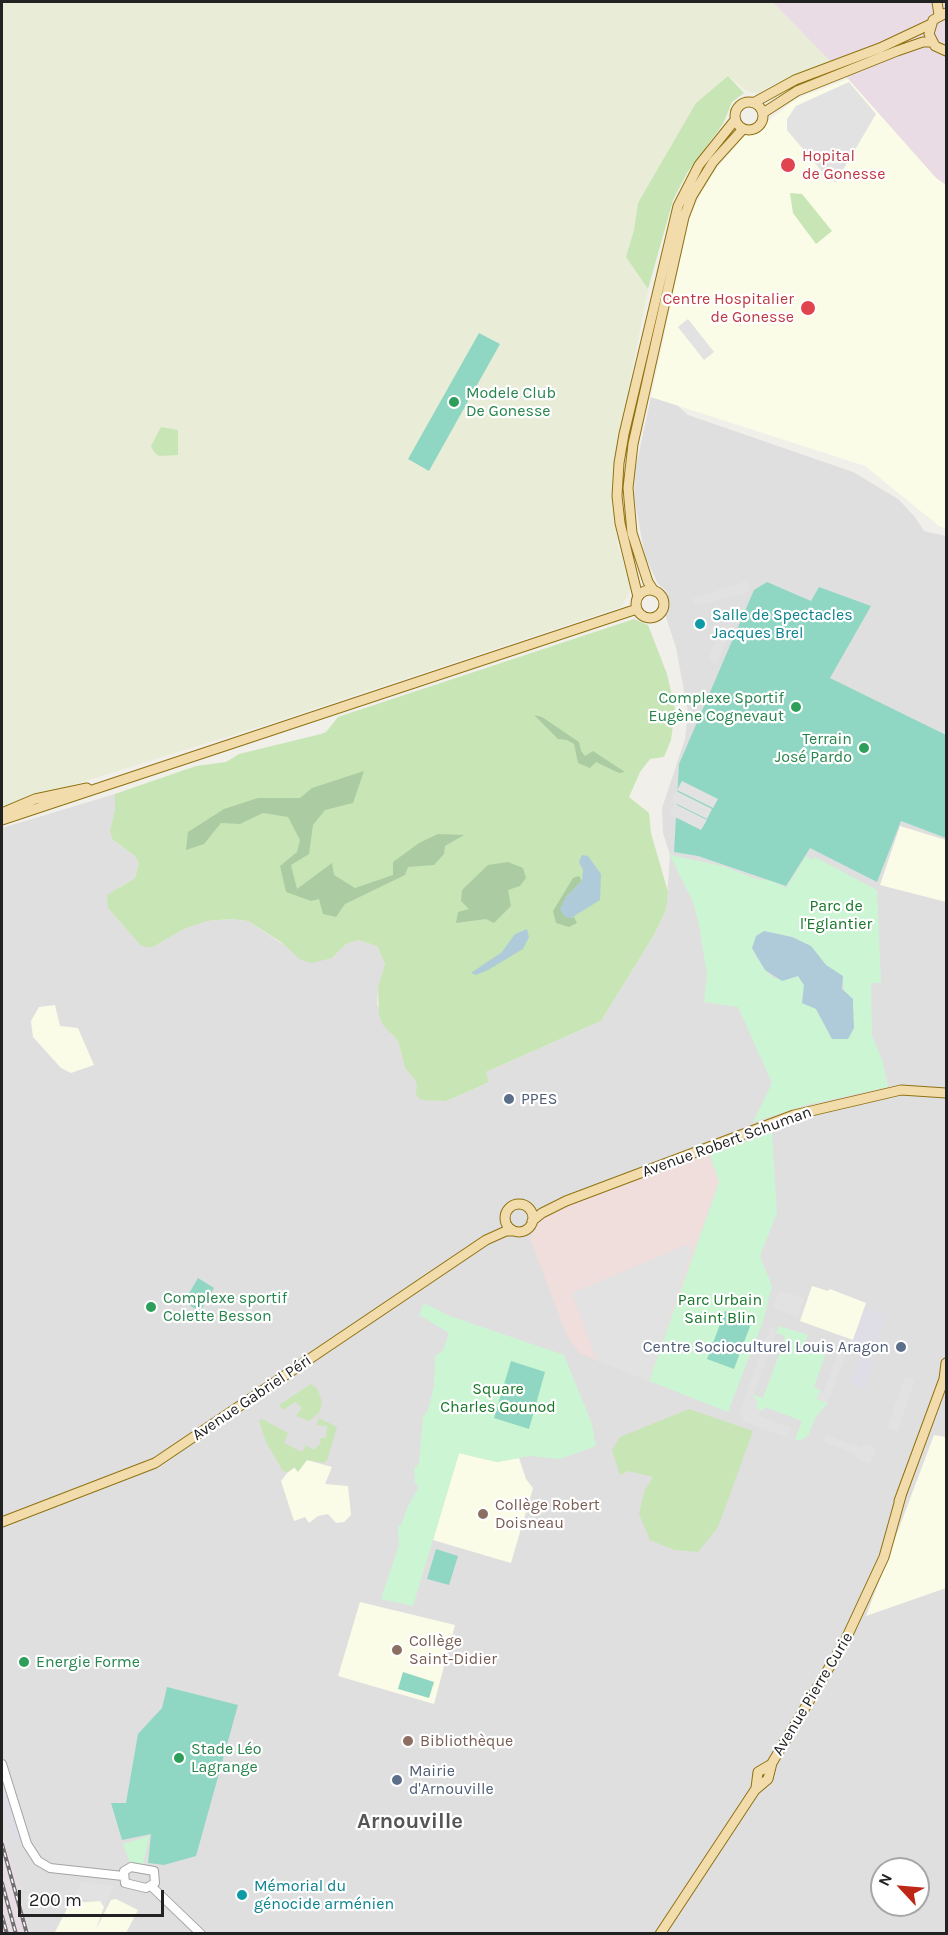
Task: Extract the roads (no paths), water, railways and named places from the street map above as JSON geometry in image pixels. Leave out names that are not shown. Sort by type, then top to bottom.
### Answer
[{"type":"main road","points":[[637,609],[638,597],[620,523],[617,496],[619,463],[678,206],[699,165],[735,120],[735,111],[741,104],[754,102],[795,80],[880,48],[931,24],[943,14],[937,2]]},
{"type":"main road","points":[[931,24],[929,34],[932,42]]},
{"type":"main road","points":[[735,120],[743,129],[751,130],[759,126],[763,113],[797,91],[923,42],[932,42],[946,51]]},
{"type":"main road","points":[[754,102],[763,113]]},
{"type":"main road","points":[[637,609],[647,618],[659,615],[663,601],[654,591],[638,554],[631,524],[628,488],[633,444],[684,217],[708,170],[743,129]]},
{"type":"main road","points":[[638,597],[645,591],[654,591]]},
{"type":"main road","points":[[2,820],[637,609]]},
{"type":"main road","points":[[2,813],[35,799],[124,780]]},
{"type":"main road","name":"Avenue Robert Schuman","points":[[528,1208],[537,1210],[558,1205],[794,1115],[901,1090],[946,1094]]},
{"type":"main road","points":[[522,1204],[528,1208],[532,1221],[526,1230],[514,1231],[508,1227],[505,1219],[507,1211],[513,1205],[522,1204]]},
{"type":"main road","name":"Avenue Robert Schuman","points":[[532,1221],[558,1205]]},
{"type":"main road","name":"Avenue Gabriel Péri","points":[[486,1240],[505,1219]]},
{"type":"main road","name":"Avenue Gabriel Péri","points":[[2,1522],[155,1463],[486,1240],[506,1231],[514,1231]]},
{"type":"main road","name":"Avenue Pierre Curie","points":[[660,1934],[814,1697],[853,1626],[945,1377],[946,1363]]},
{"type":"street","points":[[2,1764],[27,1844],[38,1861],[50,1868],[123,1876]]},
{"type":"street","points":[[123,1876],[131,1867],[152,1869],[156,1874],[151,1886]]},
{"type":"street","points":[[123,1876],[129,1885],[151,1886],[201,1934]]},
{"type":"water","points":[[582,855],[588,856],[601,874],[600,900],[571,918],[565,917],[560,909],[566,897],[582,881],[583,870],[579,862]]},
{"type":"water","points":[[527,929],[529,937],[523,949],[488,970],[476,975],[471,973],[502,952],[515,934]]},
{"type":"water","points":[[764,931],[792,937],[811,946],[826,965],[843,976],[842,989],[853,999],[854,1028],[848,1039],[832,1039],[816,1009],[802,1003],[804,985],[798,976],[782,981],[765,970],[752,948],[756,936]]},
{"type":"railway","points":[[2,1844],[27,1934]]},
{"type":"railway","points":[[2,1883],[16,1934]]},
{"type":"railway","points":[[2,1916],[7,1934]]},
{"type":"place","name":"Hopital de Gonesse","points":[[788,165]]},
{"type":"place","name":"Centre Hospitalier de Gonesse","points":[[808,308]]},
{"type":"place","name":"Modele Club De Gonesse","points":[[454,402]]},
{"type":"place","name":"Salle de Spectacles Jacques Brel","points":[[700,624]]},
{"type":"place","name":"Complexe Sportif Eugène Cognevaut","points":[[796,707]]},
{"type":"place","name":"Terrain José Pardo","points":[[864,748]]},
{"type":"place","name":"PPES","points":[[509,1099]]},
{"type":"place","name":"Complexe sportif Colette Besson","points":[[151,1307]]},
{"type":"place","name":"Centre Socioculturel Louis Aragon","points":[[901,1347]]},
{"type":"place","name":"Collège Robert Doisneau","points":[[483,1514]]},
{"type":"place","name":"Collège Saint-Didier","points":[[397,1650]]},
{"type":"place","name":"Energie Forme","points":[[24,1662]]},
{"type":"place","name":"Bibliothèque","points":[[408,1741]]},
{"type":"place","name":"Stade Léo Lagrange","points":[[179,1758]]},
{"type":"place","name":"Mairie d'Arnouville","points":[[397,1780]]},
{"type":"place","name":"Mémorial du génocide arménien","points":[[242,1895]]},
{"type":"district","name":"Arnouville","points":[[410,1822]]},
{"type":"park label","name":"Parc de l'Eglantier","points":[[836,915]]},
{"type":"park label","name":"Parc Urbain Saint Blin","points":[[720,1309]]},
{"type":"park label","name":"Square Charles Gounod","points":[[498,1398]]}]
